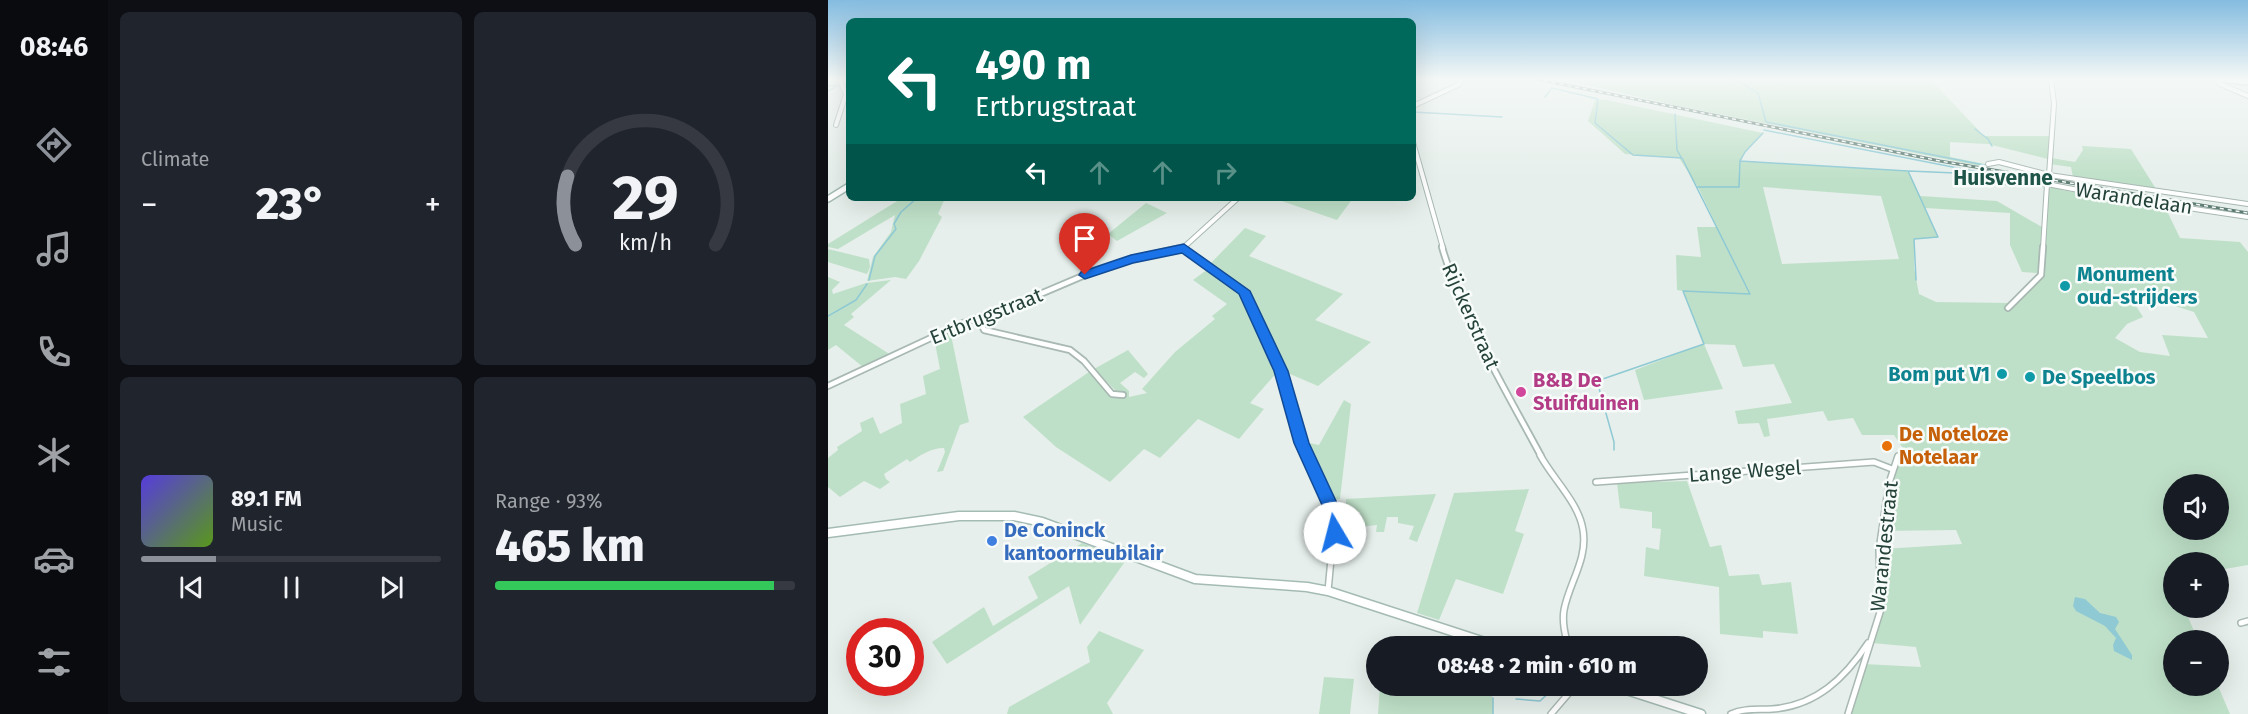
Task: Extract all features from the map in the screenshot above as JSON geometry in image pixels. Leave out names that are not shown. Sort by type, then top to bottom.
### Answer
[{"type":"main road","points":[[828,199],[846,188]]},
{"type":"main road","points":[[828,533],[958,516],[1014,516],[1042,522],[1196,579],[1307,587],[1328,591],[1466,636]]},
{"type":"main road","points":[[1645,696],[1701,714]]},
{"type":"street","points":[[836,125],[841,112]]},
{"type":"street","points":[[2049,175],[2053,112]]},
{"type":"street","name":"Rijckerstraat","points":[[1416,153],[1447,263],[1457,290],[1495,369],[1557,487],[1580,518],[1585,542],[1562,618],[1565,636]]},
{"type":"street","points":[[1988,164],[1999,162],[2049,175],[2248,204]]},
{"type":"street","name":"Warandelaan","points":[[1987,174],[2002,182],[2047,184],[2248,217]]},
{"type":"street","points":[[2008,308],[2041,275],[2047,184]]},
{"type":"street","points":[[1235,201],[1184,248],[1244,291],[1281,371],[1302,443],[1335,516],[1328,591]]},
{"type":"street","name":"Ertbrugstraat","points":[[828,386],[979,318],[1105,267],[1184,248]]},
{"type":"street","points":[[979,318],[984,330],[1070,350],[1084,361],[1112,394],[1123,395]]},
{"type":"street","name":"Warandestraat","points":[[1848,714],[1881,609],[1880,550],[1892,469],[1898,456]]},
{"type":"street","name":"Lange Wegel","points":[[1596,482],[1874,462],[1892,469]]},
{"type":"street","name":"Warandestraat","points":[[1731,714],[1738,709],[1776,709],[1806,704],[1829,689],[1856,662],[1872,636]]},
{"type":"street","points":[[1551,714],[1566,696]]},
{"type":"green space","points":[[1591,112],[1665,112],[1763,133],[1747,149],[1741,161],[1908,171],[1920,196],[1997,201],[2042,227],[2042,244],[2037,273],[2022,272],[2010,245],[2010,213],[1925,208],[1938,237],[1914,239],[1914,268],[1919,294],[1936,302],[2009,303],[2030,291],[2043,276],[2049,189],[2054,186],[2060,187],[2061,190],[2165,207],[2180,238],[2240,242],[2248,252],[2248,565],[2229,568],[2229,552],[2163,552],[2163,618],[2188,618],[2194,630],[2163,630],[2163,696],[2222,696],[2230,714],[1850,714],[1864,664],[1921,667],[1916,647],[1872,643],[1884,608],[1883,549],[1962,544],[1956,530],[1884,531],[1894,467],[1907,454],[1894,435],[1862,435],[1853,418],[1828,421],[1823,411],[1767,419],[1770,436],[1764,437],[1759,423],[1738,424],[1735,411],[1792,403],[1774,364],[1743,367],[1735,345],[1704,344],[1723,389],[1644,400],[1635,370],[1703,344],[1683,291],[1677,290],[1676,255],[1701,257],[1697,227],[1717,227],[1699,189],[1679,158],[1625,154],[1588,121]],"holes":[[[1763,187],[1881,196],[1899,259],[1782,264]],[[2169,304],[2194,312],[2208,338],[2162,335],[2170,356],[2140,352],[2115,338],[2127,324],[2143,317],[2136,306]]]},
{"type":"green space","points":[[1711,112],[1962,112],[1984,136],[2050,136],[2048,159],[1988,144],[1950,142],[1950,157],[1985,164],[1985,167]]},
{"type":"green space","points":[[2082,146],[2131,149],[2156,189],[2073,177],[2071,167],[2050,164],[2051,158],[2075,162],[2083,150]]},
{"type":"green space","points":[[897,201],[944,201],[938,214],[942,217],[919,261],[906,279],[895,277],[867,281],[873,257],[891,232],[895,215],[838,249],[828,247],[828,244]]},
{"type":"green space","points":[[1282,201],[1351,201],[1337,220]]},
{"type":"green space","points":[[1146,203],[1167,213],[1117,241],[1108,234]]},
{"type":"green space","points":[[1245,228],[1266,236],[1249,256],[1343,294],[1315,320],[1371,342],[1318,386],[1283,371],[1247,291],[1209,265]]},
{"type":"green space","points":[[828,249],[869,259],[870,267],[867,274],[828,262]]},
{"type":"green space","points":[[1208,269],[1242,293],[1279,370],[1250,403],[1264,409],[1239,439],[1198,419],[1160,458],[1144,449],[1110,482],[1056,447],[1023,417],[1089,372],[1116,398],[1120,395],[1094,369],[1128,350],[1148,374],[1144,378],[1135,372],[1120,383],[1129,391],[1129,397],[1147,393],[1142,389],[1175,352],[1215,319],[1212,316],[1227,304],[1193,280]]},
{"type":"green space","points":[[828,277],[840,282],[832,290],[833,294],[866,283],[891,280],[851,314],[854,317],[844,325],[891,355],[863,367],[836,345],[828,350]]},
{"type":"green space","points":[[950,330],[969,422],[960,425],[943,471],[937,472],[945,452],[944,448],[935,449],[910,462],[907,459],[884,474],[890,482],[880,489],[864,481],[840,497],[828,487],[828,458],[838,450],[837,447],[862,431],[860,423],[873,417],[880,434],[902,423],[900,404],[926,394],[923,376],[940,369],[934,338]]},
{"type":"green space","points":[[1344,400],[1351,404],[1340,499],[1334,500],[1316,469],[1305,442],[1319,445]]},
{"type":"green space","points":[[1687,481],[1710,547],[1721,545],[1729,576],[1759,574],[1762,585],[1791,582],[1798,634],[1763,631],[1763,638],[1720,634],[1719,587],[1644,576],[1646,547],[1659,550],[1661,529],[1652,528],[1652,512],[1620,508],[1617,483]]},
{"type":"green space","points":[[1529,489],[1515,531],[1524,534],[1503,594],[1456,579],[1439,620],[1417,613],[1454,493]]},
{"type":"green space","points":[[1436,494],[1417,542],[1409,539],[1414,526],[1398,523],[1398,517],[1387,517],[1384,532],[1376,532],[1377,525],[1359,527],[1360,512],[1346,512],[1346,499]]},
{"type":"green space","points":[[1082,543],[1124,559],[1124,563],[1080,625],[1069,586],[947,664],[932,642],[984,607],[993,626],[1038,598],[1028,577]]},
{"type":"green space","points":[[1099,631],[1144,650],[1107,703],[1113,714],[1007,714],[1009,707],[1090,662],[1087,647]]},
{"type":"green space","points":[[1324,677],[1354,679],[1350,714],[1319,714]]},
{"type":"green space","points":[[1379,696],[1492,696],[1493,714],[1378,714]]},
{"type":"water","points":[[2075,597],[2085,599],[2100,613],[2116,617],[2119,622],[2115,629],[2132,655],[2132,660],[2114,651],[2113,645],[2116,638],[2105,626],[2076,611],[2073,606]]},
{"type":"waterway","points":[[1419,112],[1502,117]]},
{"type":"waterway","points":[[1596,112],[1595,123],[1633,155],[1682,158],[1750,294],[1683,291],[1704,344],[1597,381],[1614,442],[1614,450]]},
{"type":"waterway","points":[[1763,112],[1766,122],[1984,165]]},
{"type":"waterway","points":[[1675,114],[1677,150],[1681,157]]},
{"type":"waterway","points":[[1975,129],[1988,139],[1992,146]]},
{"type":"waterway","points":[[1764,130],[1978,172]]},
{"type":"waterway","points":[[1763,133],[1745,152],[1740,161],[1908,171],[1938,237],[1914,239],[1916,280]]},
{"type":"waterway","points":[[1698,187],[1739,187],[1740,160]]},
{"type":"waterway","points":[[1909,171],[1955,173]]},
{"type":"waterway","points":[[869,280],[875,256],[896,229],[894,224],[901,212],[914,201]]},
{"type":"waterway","points":[[828,316],[856,300],[867,284]]},
{"type":"waterway","points":[[1516,699],[1540,701],[1545,696]]},
{"type":"waterway","points":[[1493,698],[1493,714]]},
{"type":"railway","points":[[1700,112],[1940,161],[2248,213]]},
{"type":"place","name":"Monument oud-strijders","points":[[2065,286]]},
{"type":"place","name":"Bom put V1","points":[[2002,374]]},
{"type":"place","name":"De Speelbos","points":[[2030,377]]},
{"type":"place","name":"B&B De Stuifduinen","points":[[1521,392]]},
{"type":"place","name":"De Noteloze Notelaar","points":[[1887,446]]},
{"type":"place","name":"De Coninck kantoormeubilair","points":[[992,541]]},
{"type":"district","name":"Huisvenne","points":[[2003,178]]},
{"type":"route","points":[[1085,275],[1131,259],[1184,248],[1244,291],[1281,371],[1302,443],[1335,516],[1335,533]]}]
